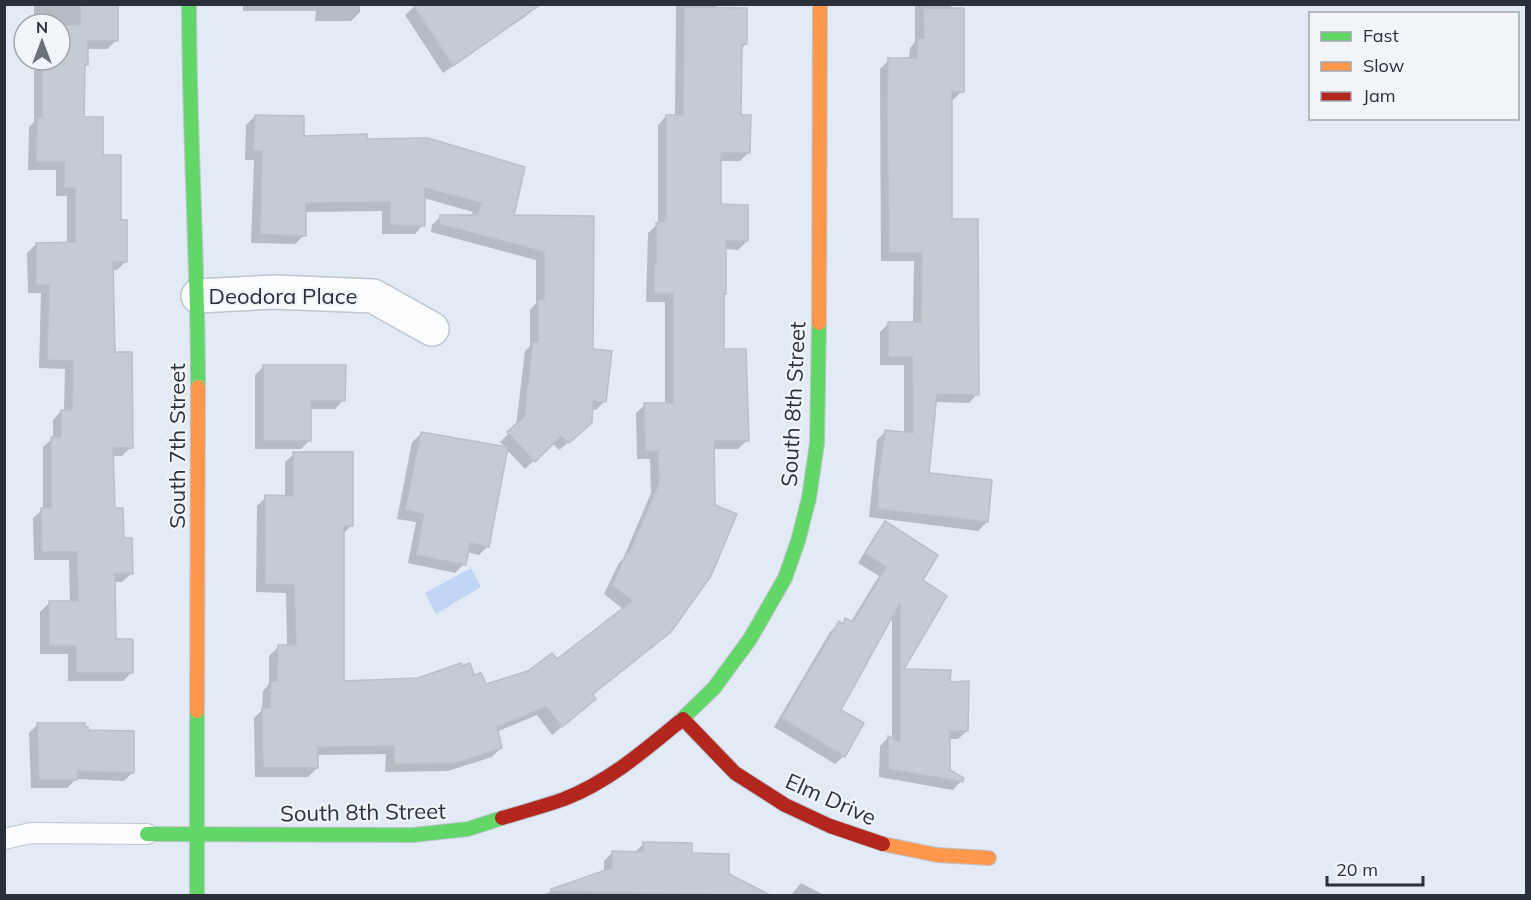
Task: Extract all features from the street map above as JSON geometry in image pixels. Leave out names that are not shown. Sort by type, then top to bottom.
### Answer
[{"type":"street","name":"South 7th Street","points":[[189,4],[189,68],[198,296],[197,891]]},
{"type":"street","name":"South 8th Street","points":[[147,834],[413,836],[468,829],[566,798],[606,778],[646,750],[683,719],[714,688],[756,628],[784,578],[798,541],[809,498],[817,443],[819,379],[820,4]]},
{"type":"street","name":"Deodora Place","points":[[198,296],[274,292],[373,296],[432,329]]},
{"type":"street","name":"Elm Drive","points":[[683,719],[735,773],[784,805],[830,826],[885,845],[937,855],[989,858]]},
{"type":"lane","points":[[4,839],[31,833],[147,834]]},
{"type":"water","points":[[471,568],[481,587],[436,614],[425,593]]},
{"type":"building","points":[[80,4],[118,4],[118,41],[88,41],[84,117],[103,117],[103,155],[121,155],[121,220],[127,220],[127,262],[113,262],[115,352],[132,352],[133,448],[113,448],[115,508],[123,508],[124,538],[132,538],[133,574],[115,573],[116,639],[133,639],[133,673],[76,673],[76,646],[49,646],[49,601],[78,601],[77,552],[42,552],[41,508],[51,508],[51,437],[61,437],[61,410],[72,410],[73,361],[47,360],[49,285],[36,285],[36,243],[75,242],[75,188],[64,188],[64,162],[36,162],[37,117],[42,117],[42,72],[72,72],[72,25],[80,25]]},
{"type":"building","points":[[412,4],[541,4],[453,66]]},
{"type":"building","points":[[684,7],[747,8],[747,44],[742,44],[741,115],[751,115],[750,153],[721,153],[721,204],[748,205],[748,241],[726,241],[724,349],[746,349],[749,441],[714,441],[715,505],[737,514],[711,576],[671,632],[593,694],[596,699],[562,727],[546,707],[497,727],[502,748],[457,763],[394,764],[394,746],[318,747],[318,768],[263,768],[262,708],[270,708],[271,681],[277,681],[278,645],[296,645],[294,585],[265,584],[265,495],[293,496],[293,452],[353,452],[353,526],[344,526],[344,681],[418,678],[461,663],[462,666],[470,663],[474,675],[481,673],[486,684],[528,671],[552,653],[557,659],[632,601],[612,585],[627,552],[629,553],[659,483],[658,451],[645,451],[644,403],[673,403],[673,294],[654,294],[654,264],[656,264],[656,223],[664,222],[666,218],[666,115],[683,115]]},
{"type":"building","points":[[923,8],[964,8],[964,92],[952,92],[952,219],[978,219],[979,395],[937,394],[929,473],[992,480],[988,522],[877,509],[879,487],[877,487],[885,430],[913,433],[912,357],[888,357],[888,322],[921,322],[922,253],[889,253],[888,58],[917,58],[918,38],[924,38]]},
{"type":"building","points":[[255,115],[304,116],[304,136],[367,134],[367,139],[428,138],[525,167],[514,215],[594,216],[593,349],[612,351],[606,402],[593,401],[592,423],[569,443],[561,436],[535,462],[507,432],[524,417],[533,341],[538,342],[538,299],[544,299],[544,252],[439,224],[440,215],[477,215],[481,203],[425,188],[425,226],[390,225],[390,202],[306,203],[306,236],[260,234],[262,151],[253,151]]},
{"type":"building","points":[[263,365],[346,365],[345,401],[311,401],[311,441],[263,441]]},
{"type":"building","points":[[421,432],[508,447],[489,547],[470,543],[466,565],[416,555],[424,514],[405,510]]},
{"type":"building","points":[[885,521],[938,555],[923,580],[947,596],[904,669],[951,670],[950,682],[969,681],[968,731],[950,731],[950,770],[964,778],[963,782],[888,769],[888,736],[900,742],[900,603],[841,710],[864,723],[845,757],[781,718],[839,621],[843,624],[845,618],[853,622],[886,567],[865,553]]},
{"type":"building","points":[[37,723],[85,723],[88,730],[134,731],[134,773],[78,771],[77,780],[39,780]]},
{"type":"building","points":[[643,842],[692,843],[692,853],[729,854],[729,874],[772,896],[551,891],[551,889],[612,868],[612,851],[643,852]]},
{"type":"traffic: fast","points":[[189,4],[198,387]]},
{"type":"traffic: fast","points":[[679,722],[714,688],[750,639],[785,578],[798,541],[809,498],[817,443],[819,323]]},
{"type":"traffic: fast","points":[[197,711],[197,896]]},
{"type":"traffic: fast","points":[[147,834],[413,835],[468,829],[502,818]]},
{"type":"traffic: slow","points":[[819,323],[820,4]]},
{"type":"traffic: slow","points":[[197,711],[198,387]]},
{"type":"traffic: slow","points":[[883,844],[937,855],[989,858]]},
{"type":"traffic: jam","points":[[683,719],[735,773],[785,805],[830,826],[883,844]]},
{"type":"traffic: jam","points":[[502,818],[564,799],[596,784],[625,765],[679,722]]}]
